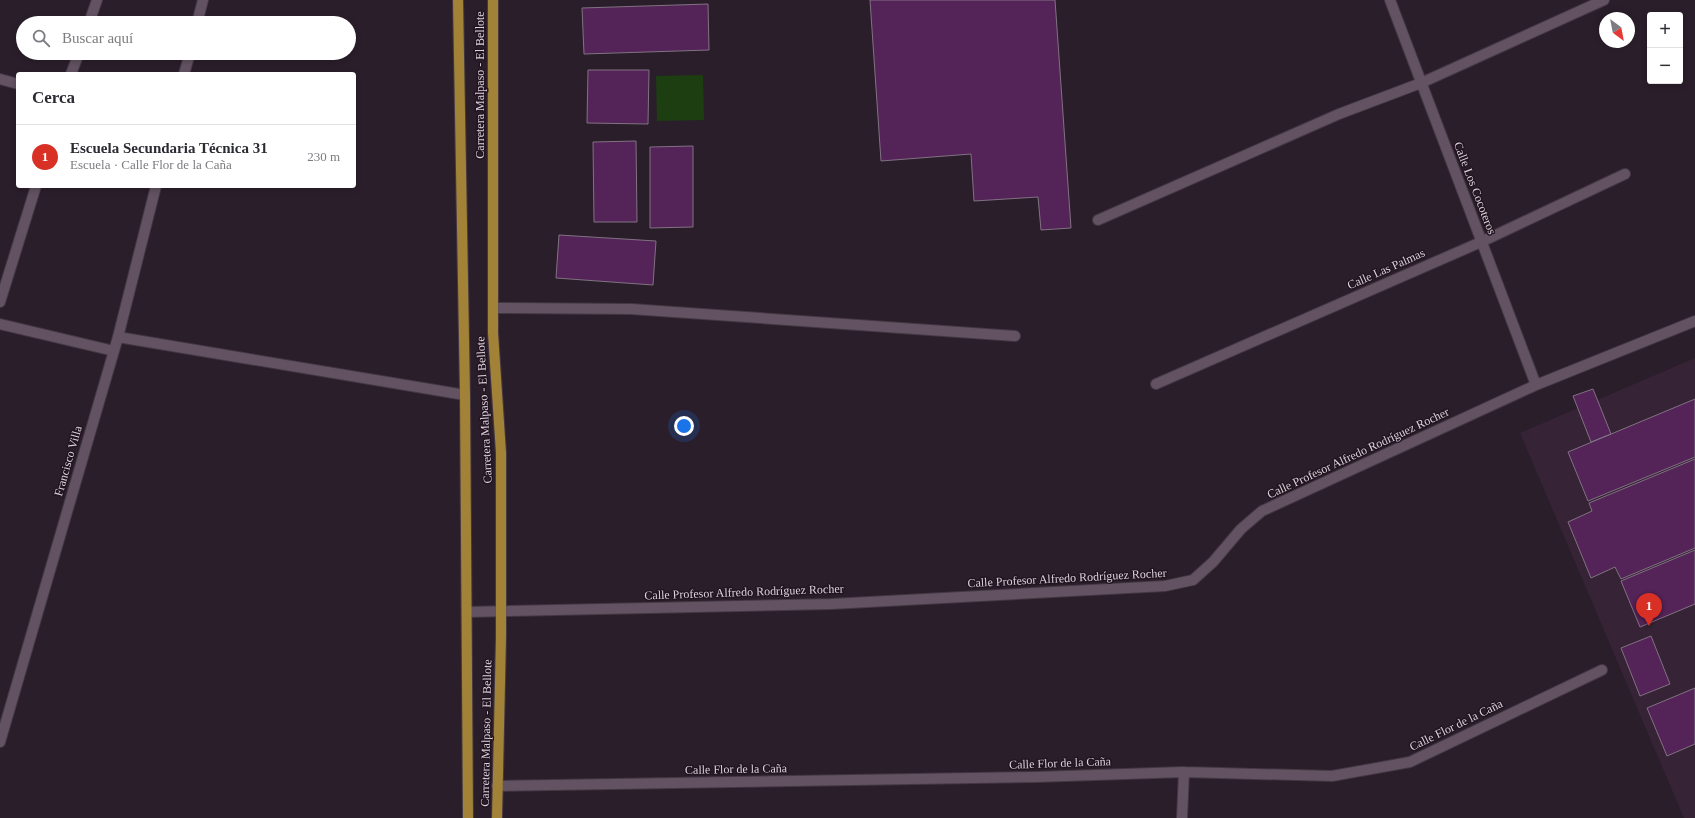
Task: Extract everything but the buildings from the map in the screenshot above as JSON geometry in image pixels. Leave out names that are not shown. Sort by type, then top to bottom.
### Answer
[{"type":"main road","name":"Carretera Malpaso - El Bellote","points":[[458,0],[465,395],[468,818]]},
{"type":"main road","name":"Carretera Malpaso - El Bellote","points":[[493,0],[493,308],[501,453],[501,612],[497,818]]},
{"type":"street","points":[[91,16],[97,0]]},
{"type":"street","points":[[199,16],[203,0]]},
{"type":"street","name":"Calle Los Cocoteros","points":[[1390,0],[1536,385]]},
{"type":"street","points":[[1098,220],[1339,114],[1421,83],[1604,0]]},
{"type":"street","points":[[72,72],[76,60]]},
{"type":"street","points":[[185,72],[188,60]]},
{"type":"street","points":[[0,79],[16,83]]},
{"type":"street","name":"Calle Las Palmas","points":[[1156,384],[1481,242],[1625,174]]},
{"type":"street","points":[[0,302],[35,188]]},
{"type":"street","name":"Francisco Villa","points":[[0,742],[118,337],[155,188]]},
{"type":"street","points":[[493,308],[631,309],[1015,336]]},
{"type":"street","name":"Calle Profesor Alfredo Rodríguez Rocher","points":[[467,612],[831,604],[1165,586],[1193,580],[1214,562],[1241,529],[1262,511],[1536,385],[1695,321]]},
{"type":"street","points":[[0,324],[114,351]]},
{"type":"street","points":[[118,337],[465,395]]},
{"type":"street","name":"Calle Flor de la Caña","points":[[497,786],[1036,777],[1184,772],[1332,776],[1410,762],[1602,670]]},
{"type":"street","points":[[1182,818],[1184,772]]},
{"type":"shaded area","points":[[1695,358],[1695,818],[1684,818],[1520,433]]},
{"type":"green space","points":[[703,75],[704,120],[657,121],[656,76]]},
{"type":"place","name":"Escuela Secundaria Técnica 31","points":[[1649,626]]}]
